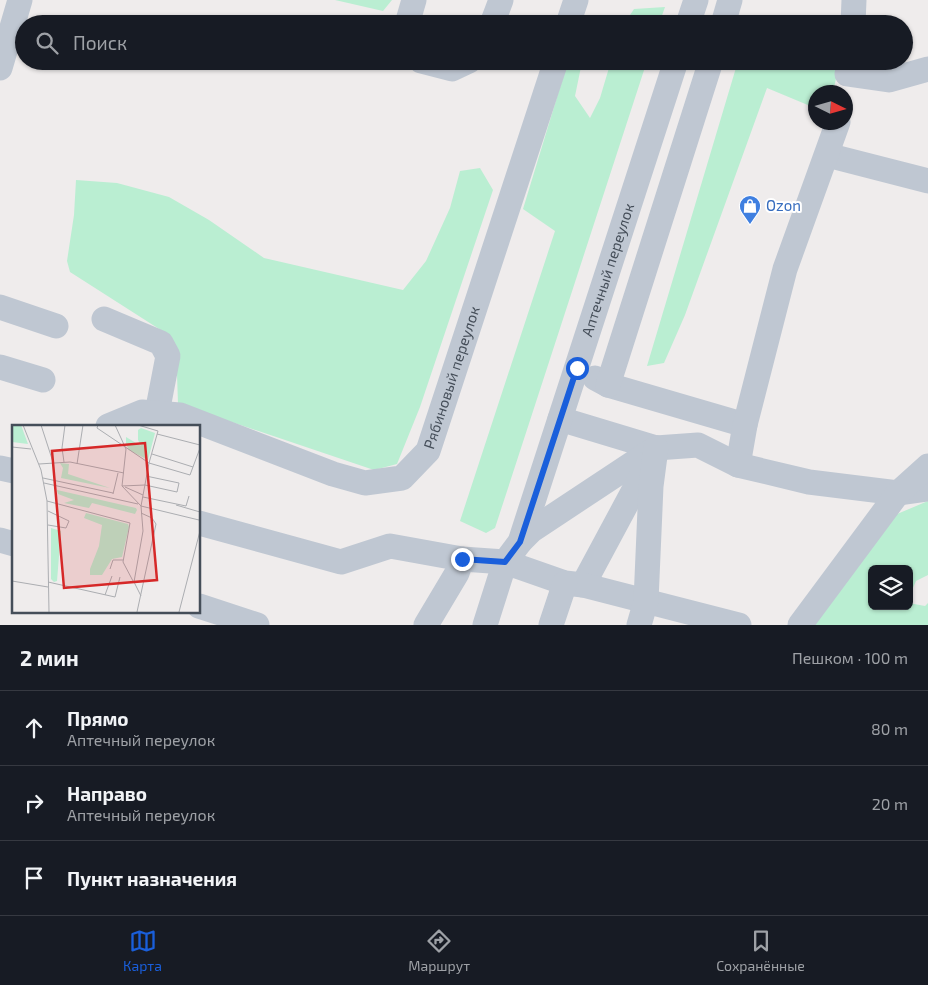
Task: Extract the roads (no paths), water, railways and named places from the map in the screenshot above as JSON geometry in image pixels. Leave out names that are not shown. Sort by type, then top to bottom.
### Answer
[{"type":"street","points":[[16,15],[20,0]]},
{"type":"street","points":[[410,15],[414,0]]},
{"type":"street","points":[[495,15],[501,0]]},
{"type":"street","points":[[571,15],[576,0]]},
{"type":"street","points":[[691,15],[696,0]]},
{"type":"street","points":[[725,15],[730,0]]},
{"type":"street","points":[[853,15],[854,0]]},
{"type":"street","points":[[0,68],[15,17]]},
{"type":"street","points":[[847,76],[889,80],[928,69]]},
{"type":"street","name":"Рябиновый переулок","points":[[110,425],[142,412],[180,415],[333,474],[365,483],[402,478],[428,451],[553,70]]},
{"type":"street","name":"Аптечный переулок","points":[[485,625],[505,562],[520,542],[673,70]]},
{"type":"street","points":[[608,384],[708,70]]},
{"type":"street","points":[[738,465],[746,425],[785,269],[835,130]]},
{"type":"street","points":[[826,155],[928,182]]},
{"type":"street","points":[[0,307],[56,326]]},
{"type":"street","points":[[104,319],[161,343],[168,356],[157,413]]},
{"type":"street","points":[[0,367],[43,380]]},
{"type":"street","points":[[577,368],[608,384],[746,425]]},
{"type":"street","points":[[560,419],[656,448],[698,445],[738,465],[809,482],[898,493],[928,489]]},
{"type":"street","points":[[520,542],[532,530],[656,448]]},
{"type":"street","points":[[552,625],[574,584],[656,448]]},
{"type":"street","points":[[639,625],[646,601],[650,486],[656,448]]},
{"type":"street","points":[[800,625],[898,493],[928,466]]},
{"type":"street","points":[[200,522],[341,562],[390,546],[462,559],[505,562],[574,584],[646,601],[707,621],[739,625]]},
{"type":"street","points":[[426,625],[457,573],[462,559]]},
{"type":"street","points":[[200,606],[257,625]]},
{"type":"place","name":"Ozon","points":[[750,225]]}]
